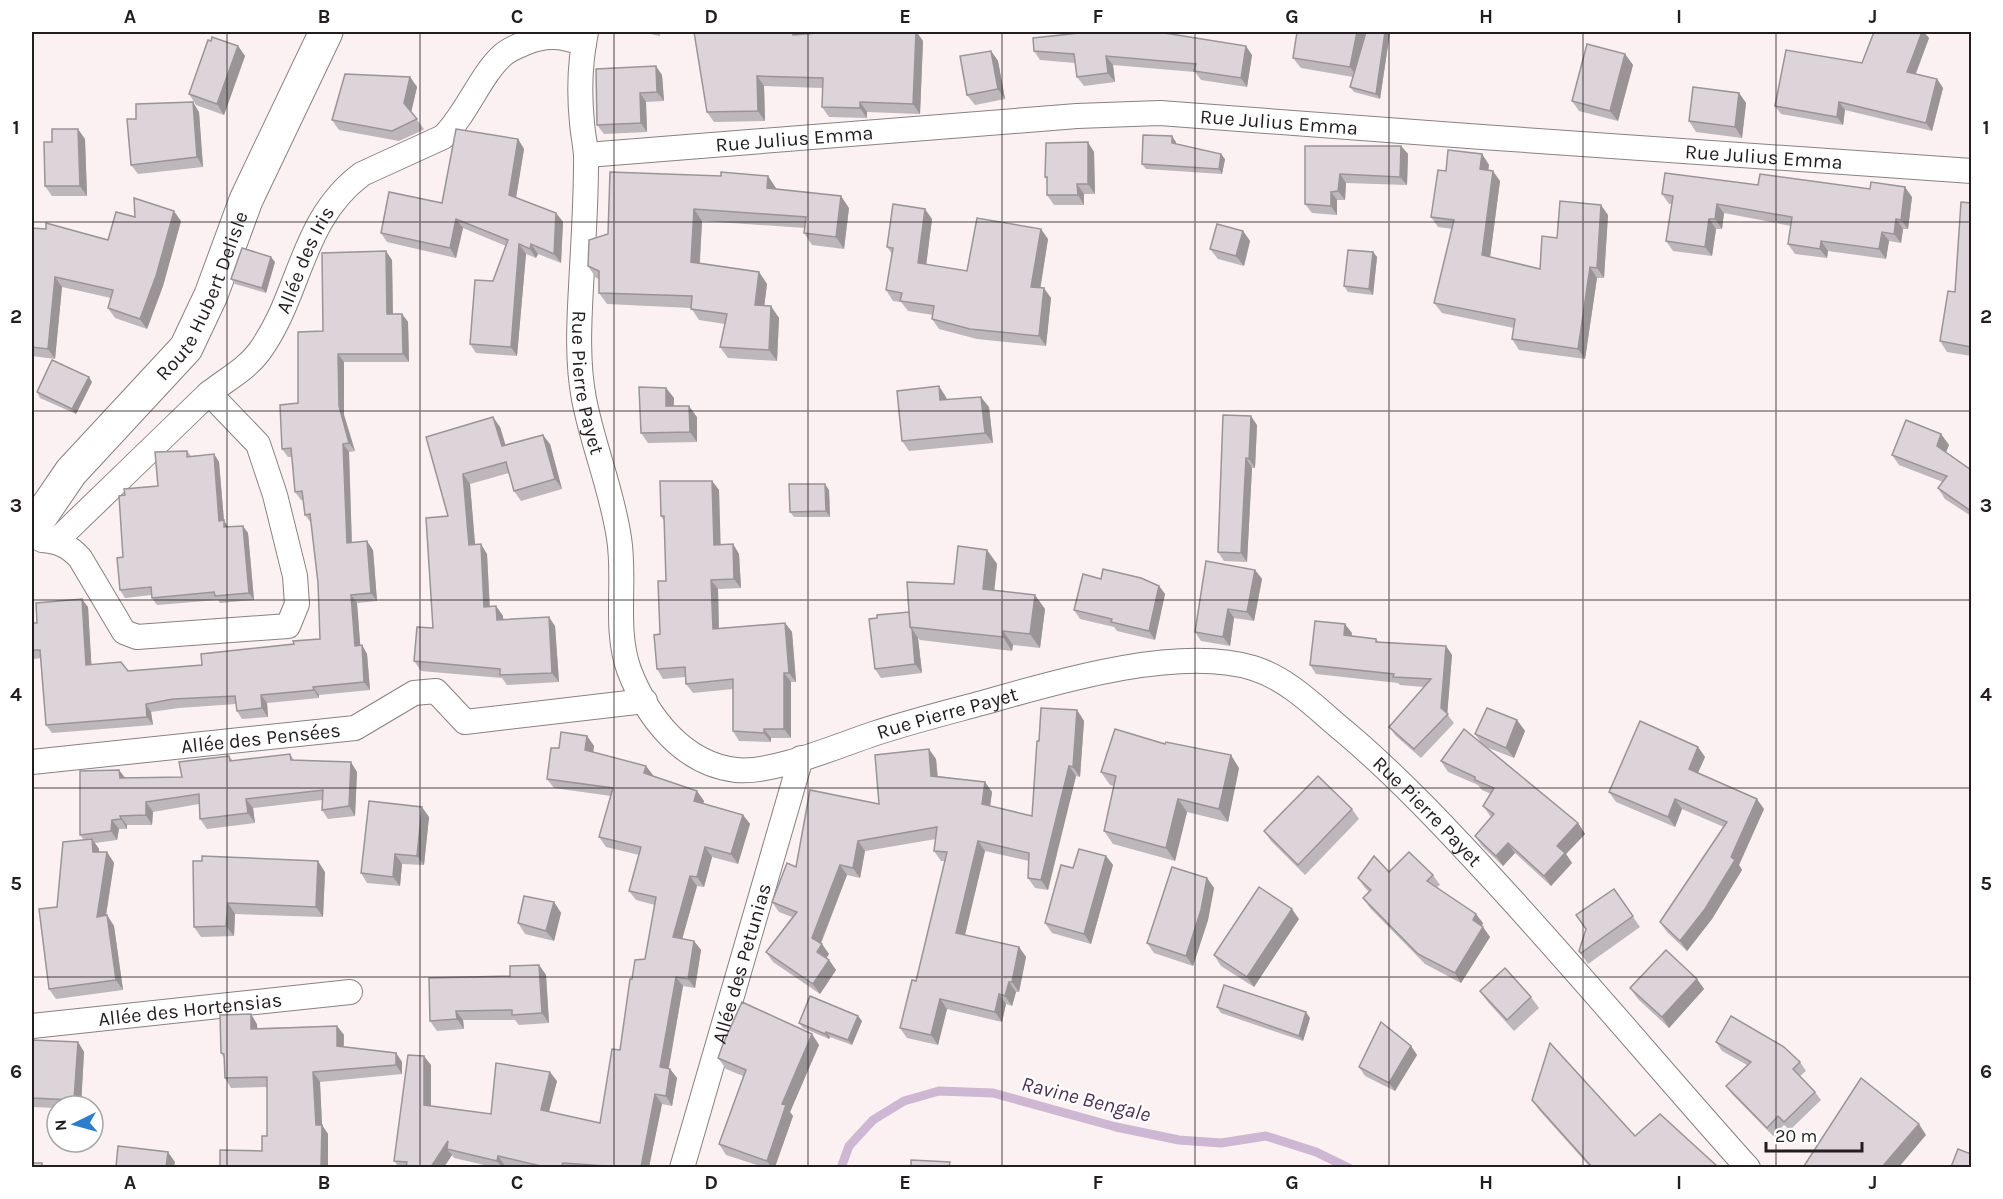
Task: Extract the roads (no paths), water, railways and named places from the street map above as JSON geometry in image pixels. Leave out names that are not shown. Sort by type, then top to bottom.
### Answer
[{"type":"main road","name":"Route Hubert Delisle","points":[[44,535],[71,472],[186,348],[211,295],[246,200],[326,32]]},
{"type":"street","name":"Allée des Iris","points":[[44,535],[209,393],[238,373],[258,354],[275,325],[322,219],[330,205],[351,183],[362,174],[443,137],[453,127],[494,65],[507,52],[528,42],[555,36],[585,38]]},
{"type":"street","name":"Rue Pierre Payet","points":[[585,38],[580,99],[587,155],[579,328],[580,368],[584,400],[613,504],[621,545],[622,630],[628,667],[662,728],[687,752],[711,764],[752,771],[801,758],[892,727],[1030,689],[1113,670],[1181,661],[1221,662],[1251,668],[1277,678],[1367,751],[1425,805],[1585,980],[1748,1167]]},
{"type":"street","name":"Rue Julius Emma","points":[[587,155],[1077,116],[1160,113],[1482,138],[1971,171]]},
{"type":"street","points":[[32,539],[44,535],[68,547],[81,558],[124,632],[137,637],[288,626],[297,604],[295,576],[272,485],[258,444],[209,393]]},
{"type":"street","name":"Allée des Pensées","points":[[32,762],[355,729],[414,693],[436,691],[465,722],[645,701]]},
{"type":"street","name":"Allée des Petunias","points":[[682,1167],[801,758]]},
{"type":"street","name":"Allée des Hortensias","points":[[32,1026],[350,992]]},
{"type":"waterway","name":"Ravine Bengale","points":[[841,1168],[849,1146],[873,1120],[904,1101],[939,1091],[993,1093],[1116,1127],[1179,1140],[1221,1143],[1266,1136],[1316,1152],[1349,1168]]}]
